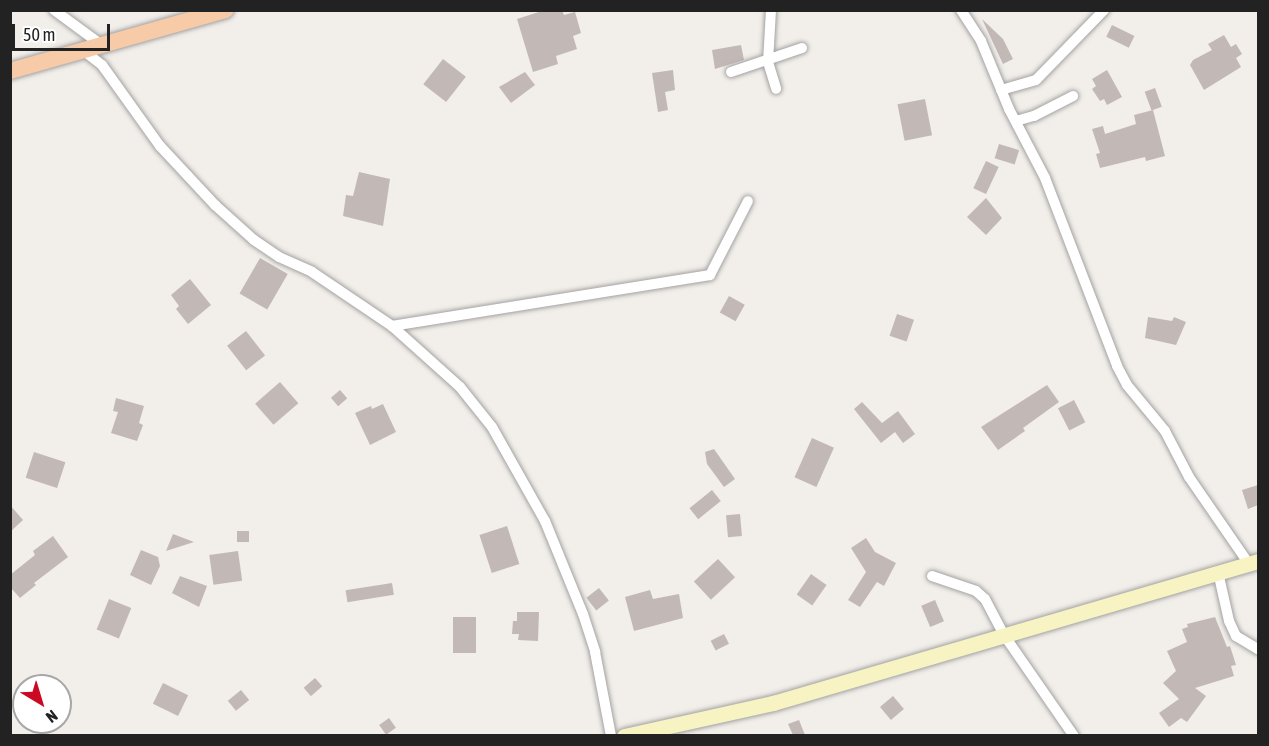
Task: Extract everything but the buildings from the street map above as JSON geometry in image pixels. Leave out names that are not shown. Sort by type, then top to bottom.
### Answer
[{"type":"main road","points":[[10,71],[226,10]]},
{"type":"street","points":[[54,10],[103,46]]},
{"type":"street","points":[[771,10],[768,62],[776,89]]},
{"type":"street","points":[[624,735],[773,703],[1254,562],[1189,477],[1165,430],[1127,385],[1117,366],[1107,332],[1090,301],[1045,178],[1000,90],[981,41],[961,10]]},
{"type":"street","points":[[1000,90],[1036,80],[1104,10]]},
{"type":"street","points":[[731,72],[768,62],[802,48]]},
{"type":"street","points":[[84,51],[102,65],[180,171],[254,240],[279,257],[312,272],[359,301],[392,326],[460,387],[492,428],[514,461],[545,521],[583,614],[595,652],[611,735]]},
{"type":"street","points":[[1016,122],[1034,116],[1073,96]]},
{"type":"street","points":[[392,326],[710,275],[748,201]]},
{"type":"street","points":[[1218,572],[1229,621],[1236,636],[1258,649]]},
{"type":"street","points":[[932,576],[976,591],[985,599],[1004,634],[1074,735]]}]
